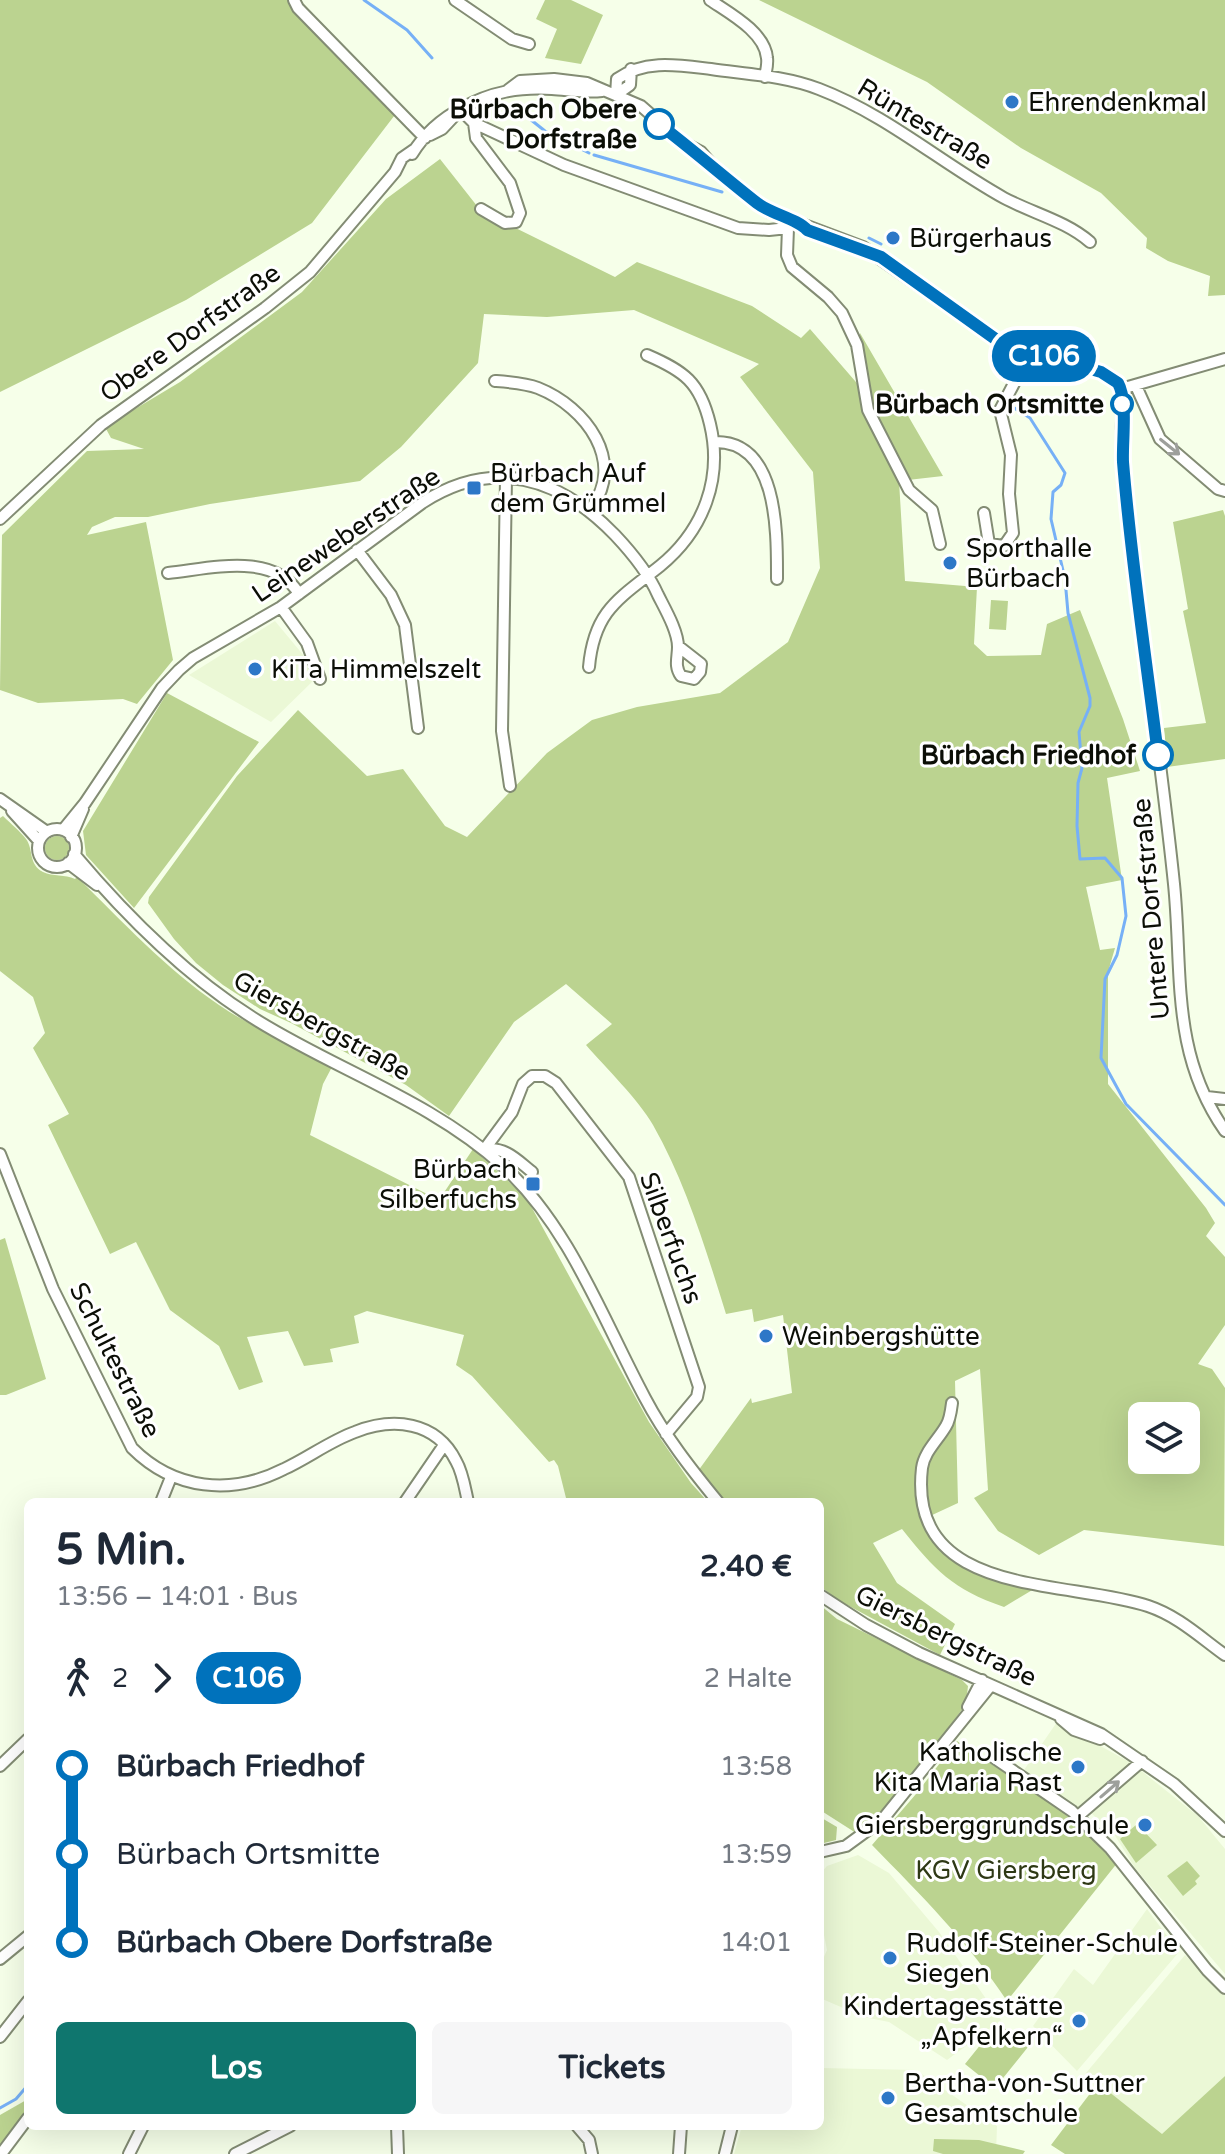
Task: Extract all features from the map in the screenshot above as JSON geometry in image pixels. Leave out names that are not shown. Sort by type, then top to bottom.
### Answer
[{"type":"street","points":[[294,0],[298,8],[425,138]]},
{"type":"street","points":[[455,0],[512,39],[529,44]]},
{"type":"street","points":[[710,0],[740,21],[759,40],[767,58],[765,77]]},
{"type":"street","name":"Rüntestraße","points":[[621,98],[617,79],[631,69],[669,63],[816,88],[866,110],[1003,197],[1072,228],[1090,242]]},
{"type":"street","name":"Obere Dorfstraße","points":[[0,519],[101,425],[265,308],[310,272],[395,172],[407,163],[425,138],[442,129],[460,109],[481,97],[507,90],[520,81],[554,79],[587,83],[641,106],[651,118],[701,152],[756,202],[787,222],[803,225],[807,230],[881,257],[1001,343],[1101,372],[1114,378],[1121,389]]},
{"type":"street","name":"Obere Dorfstraße","points":[[460,109],[474,123],[564,165],[738,228],[769,230],[787,222]]},
{"type":"street","points":[[474,123],[476,138],[510,183],[520,213],[516,222],[505,223],[481,209]]},
{"type":"street","points":[[787,222],[787,255],[792,267],[842,313],[857,345],[868,410],[909,490],[932,510],[940,544]]},
{"type":"street","points":[[984,513],[989,544],[1004,546],[1013,533],[1009,494],[1011,455],[1000,410],[1030,353]]},
{"type":"street","points":[[589,667],[592,646],[609,609],[678,549],[700,518],[711,490],[715,459],[707,413],[678,368],[647,355]]},
{"type":"street","points":[[1121,389],[1225,359]]},
{"type":"street","points":[[495,381],[536,387],[568,405],[588,424],[601,448],[606,473],[598,500],[590,510]]},
{"type":"street","points":[[1136,386],[1160,439],[1218,489],[1225,491]]},
{"type":"street","name":"Untere Dorfstraße","points":[[1121,389],[1124,475],[1175,887],[1178,985],[1183,1026],[1191,1059],[1225,1131]]},
{"type":"street","points":[[714,442],[728,441],[746,450],[767,483],[774,505],[777,579]]},
{"type":"street","points":[[506,478],[502,731],[510,786]]},
{"type":"street","name":"Leineweberstraße","points":[[67,834],[162,688],[179,670],[193,658],[281,607],[442,491],[479,479],[506,478],[541,483],[590,510],[648,575],[678,646]]},
{"type":"street","points":[[357,550],[391,595],[405,625],[418,728]]},
{"type":"street","points":[[168,573],[230,567],[266,569],[292,583],[299,594]]},
{"type":"street","points":[[281,607],[307,643],[320,679]]},
{"type":"street","points":[[3,801],[43,836],[67,834],[75,848],[71,859],[56,867],[45,863],[39,853],[43,836]]},
{"type":"street","name":"Giersbergstraße","points":[[71,859],[174,958],[225,999],[295,1042],[420,1106],[484,1150],[524,1187],[547,1217],[666,1434],[715,1498]]},
{"type":"street","name":"Silberfuchs","points":[[484,1150],[512,1112],[523,1084],[532,1076],[545,1076],[556,1083],[629,1177],[699,1387],[697,1397],[666,1434]]},
{"type":"street","points":[[1207,1097],[1225,1099]]},
{"type":"street","name":"Giersbergstraße","points":[[484,1150],[496,1148],[505,1151],[532,1172]]},
{"type":"street","name":"Schultestraße","points":[[0,1154],[53,1289],[132,1448],[146,1462],[171,1477],[206,1485],[222,1485],[261,1478],[283,1470],[353,1432],[384,1425],[422,1427],[444,1445]]},
{"type":"street","points":[[952,1403],[948,1422],[924,1461],[922,1471],[928,1522],[948,1551],[998,1577],[1132,1601],[1160,1610],[1225,1655]]},
{"type":"street","points":[[408,1498],[444,1445],[457,1462],[467,1498]]},
{"type":"street","points":[[163,1498],[171,1477]]},
{"type":"street","name":"Giersbergstraße","points":[[824,1597],[889,1637],[1053,1713],[1074,1730],[1114,1743],[1192,1799],[1225,1831]]},
{"type":"street","points":[[824,1851],[846,1846],[883,1819],[953,1733],[986,1682]]},
{"type":"street","points":[[0,1766],[24,1743]]},
{"type":"street","points":[[993,1757],[1033,1782],[1110,1848],[1207,1970],[1225,1988]]},
{"type":"street","points":[[1077,1817],[1142,1761]]},
{"type":"street","points":[[0,1959],[24,1939]]},
{"type":"street","points":[[0,2037],[24,2006]]},
{"type":"street","points":[[1,2154],[24,2123]]},
{"type":"street","points":[[129,2154],[141,2130]]},
{"type":"street","points":[[235,2154],[282,2130]]},
{"type":"street","points":[[397,2130],[398,2154]]},
{"type":"street","points":[[580,2130],[589,2140],[592,2154]]},
{"type":"street","points":[[679,2154],[681,2130]]},
{"type":"street","points":[[725,2154],[731,2130]]},
{"type":"shaded area","name":"KiTa Himmelszelt","points":[[275,621],[309,662],[314,680],[271,722],[189,675]]},
{"type":"shaded area","name":"Katholische Kita Maria Rast","points":[[1057,1722],[1133,1764],[1081,1810],[1024,1770]]},
{"type":"shaded area","points":[[1139,1769],[1198,1816],[1225,1849],[1225,1974],[1135,1868],[1114,1834],[1091,1813]]},
{"type":"shaded area","name":"Rudolf-Steiner-Schule Siegen","points":[[858,1855],[889,1873],[939,1932],[1001,2020],[947,2060],[889,2022],[864,2017],[824,2000],[824,1957],[827,1950],[824,1935],[824,1869]]},
{"type":"shaded area","points":[[1147,1909],[1179,1952],[1077,2071],[1033,2026],[1074,1969],[1093,1985]]},
{"type":"shaded area","points":[[1185,1955],[1225,1995],[1225,2076],[1162,2135],[1086,2073]]},
{"type":"shaded area","name":"Bertha-von-Suttner Gesamtschule","points":[[824,2068],[916,2070],[997,2126],[996,2154],[734,2154],[741,2130],[824,2130]]},
{"type":"green space","points":[[0,0],[300,0],[401,107],[312,223],[186,300],[0,392]]},
{"type":"green space","points":[[545,0],[571,0],[603,15],[581,64],[545,58],[557,29],[536,19]]},
{"type":"green space","points":[[759,0],[1225,0],[1225,295],[1208,296],[1210,276],[1168,261],[1146,248],[1147,238],[1101,193],[1021,148],[927,82]]},
{"type":"green space","points":[[440,159],[481,211],[615,277],[637,262],[752,306],[801,338],[810,329],[862,389],[860,333],[943,476],[899,481],[905,581],[977,587],[974,644],[987,656],[1041,655],[1047,624],[1080,610],[1140,771],[1107,778],[1122,880],[1086,887],[1100,950],[1115,948],[1108,972],[1108,1084],[1206,1208],[1215,1223],[1206,1236],[1225,1257],[1225,1325],[1198,1364],[1212,1369],[1225,1388],[1224,1546],[1084,1530],[1039,1555],[998,1531],[974,1498],[988,1490],[980,1369],[955,1381],[958,1503],[930,1516],[944,1544],[964,1557],[1034,1589],[1004,1607],[986,1600],[946,1577],[902,1529],[873,1543],[897,1583],[955,1624],[940,1655],[838,1600],[824,1589],[824,1498],[722,1498],[698,1471],[751,1398],[752,1403],[792,1393],[783,1315],[754,1322],[752,1309],[726,1314],[694,1217],[665,1147],[639,1105],[586,1045],[612,1024],[566,984],[514,1022],[449,1116],[406,1085],[260,1009],[223,985],[196,963],[174,939],[148,903],[149,897],[237,776],[298,710],[367,776],[403,769],[445,826],[467,837],[547,753],[592,720],[637,707],[720,693],[788,642],[820,568],[813,472],[740,377],[759,364],[634,310],[547,317],[484,314],[478,363],[401,447],[360,481],[210,504],[148,517],[115,517],[92,527],[87,535],[146,522],[173,660],[137,704],[123,699],[38,703],[0,690],[2,535],[87,451],[144,449],[111,438],[105,427],[180,382],[302,292],[386,199]]},
{"type":"green space","points":[[1223,510],[1225,759],[1167,767],[1164,728],[1206,723],[1183,611],[1188,609],[1173,522]]},
{"type":"green space","points":[[991,600],[1008,601],[1006,630],[989,629]]},
{"type":"green space","points":[[167,693],[259,742],[134,908],[86,855],[83,831]]},
{"type":"green space","points":[[3,816],[26,839],[38,869],[77,877],[145,944],[200,991],[246,1022],[333,1065],[323,1084],[310,1135],[439,1200],[473,1149],[526,1197],[649,1422],[704,1498],[566,1498],[554,1460],[549,1462],[472,1376],[456,1365],[464,1335],[367,1311],[354,1316],[359,1343],[330,1349],[333,1362],[304,1366],[288,1331],[247,1337],[263,1382],[239,1390],[219,1346],[170,1310],[136,1242],[110,1254],[48,1125],[69,1114],[33,1048],[45,1033],[33,997],[0,971],[0,818]]},
{"type":"green space","points":[[57,836],[66,839],[69,848],[66,857],[57,860],[48,857],[45,848],[48,839]]},
{"type":"green space","points":[[5,1238],[46,1379],[0,1395],[0,1240]]},
{"type":"green space","points":[[824,1608],[837,1619],[962,1680],[968,1686],[966,1704],[931,1752],[892,1803],[856,1833],[824,1813]]},
{"type":"green space","name":"KGV Giersberg","points":[[957,1741],[1062,1811],[1118,1862],[1007,2001],[960,1939],[872,1845]]},
{"type":"green space","points":[[824,1819],[837,1827],[836,1840],[824,1843]]},
{"type":"green space","points":[[1137,1824],[1157,1845],[1136,1863],[1120,1839]]},
{"type":"green space","points":[[1187,1861],[1200,1876],[1195,1881],[1197,1884],[1183,1896],[1167,1876]]},
{"type":"green space","points":[[998,2023],[1028,2047],[995,2088],[965,2064]]},
{"type":"green space","points":[[1225,2076],[1225,2154],[1065,2154],[1051,2145],[1098,2083],[1162,2134]]},
{"type":"green space","points":[[24,2101],[24,2118],[0,2151],[0,2115]]},
{"type":"green space","points":[[934,2139],[979,2140],[1025,2151],[1023,2154],[943,2154],[933,2151]]},
{"type":"waterway","points":[[364,0],[407,30],[432,58]]},
{"type":"waterway","points":[[516,108],[545,131],[589,153]]},
{"type":"waterway","points":[[594,155],[722,192]]},
{"type":"waterway","points":[[869,238],[881,244]]},
{"type":"waterway","points":[[1013,394],[1026,374]]},
{"type":"waterway","points":[[1008,404],[1030,418],[1065,473],[1061,485],[1053,492],[1051,519],[1065,579],[1068,613],[1090,698],[1090,706],[1079,732],[1082,768],[1078,783],[1077,826],[1080,859],[1105,858],[1122,878],[1126,916],[1117,955],[1105,979],[1101,1058],[1126,1104],[1225,1205]]},
{"type":"waterway","points":[[0,2108],[16,2099],[24,2090]]},
{"type":"bus line","name":"C106","points":[[659,124],[770,212],[834,241],[881,257],[1001,343],[1101,372],[1118,383],[1123,401],[1126,491],[1158,755]]},
{"type":"place","name":"Ehrendenkmal","points":[[1012,102]]},
{"type":"place","name":"Bürbach Obere Dorfstraße","points":[[659,124]]},
{"type":"place","name":"Bürgerhaus","points":[[893,238]]},
{"type":"place","name":"Bürbach Ortsmitte","points":[[1122,404]]},
{"type":"place","name":"Bürbach Auf dem Grümmel","points":[[474,488]]},
{"type":"place","name":"Sporthalle Bürbach","points":[[950,563]]},
{"type":"place","name":"KiTa Himmelszelt","points":[[255,669]]},
{"type":"place","name":"Bürbach Friedhof","points":[[1158,755]]},
{"type":"place","name":"Bürbach Silberfuchs","points":[[533,1184]]},
{"type":"place","name":"Weinbergshütte","points":[[766,1336]]},
{"type":"place","name":"Katholische Kita Maria Rast","points":[[1078,1767]]},
{"type":"place","name":"Giersberggrundschule","points":[[1145,1825]]},
{"type":"place","name":"Rudolf-Steiner-Schule Siegen","points":[[890,1958]]},
{"type":"place","name":"Kindertagesstätte „Apfelkern“","points":[[1079,2021]]},
{"type":"place","name":"Bertha-von-Suttner Gesamtschule","points":[[888,2098]]}]
